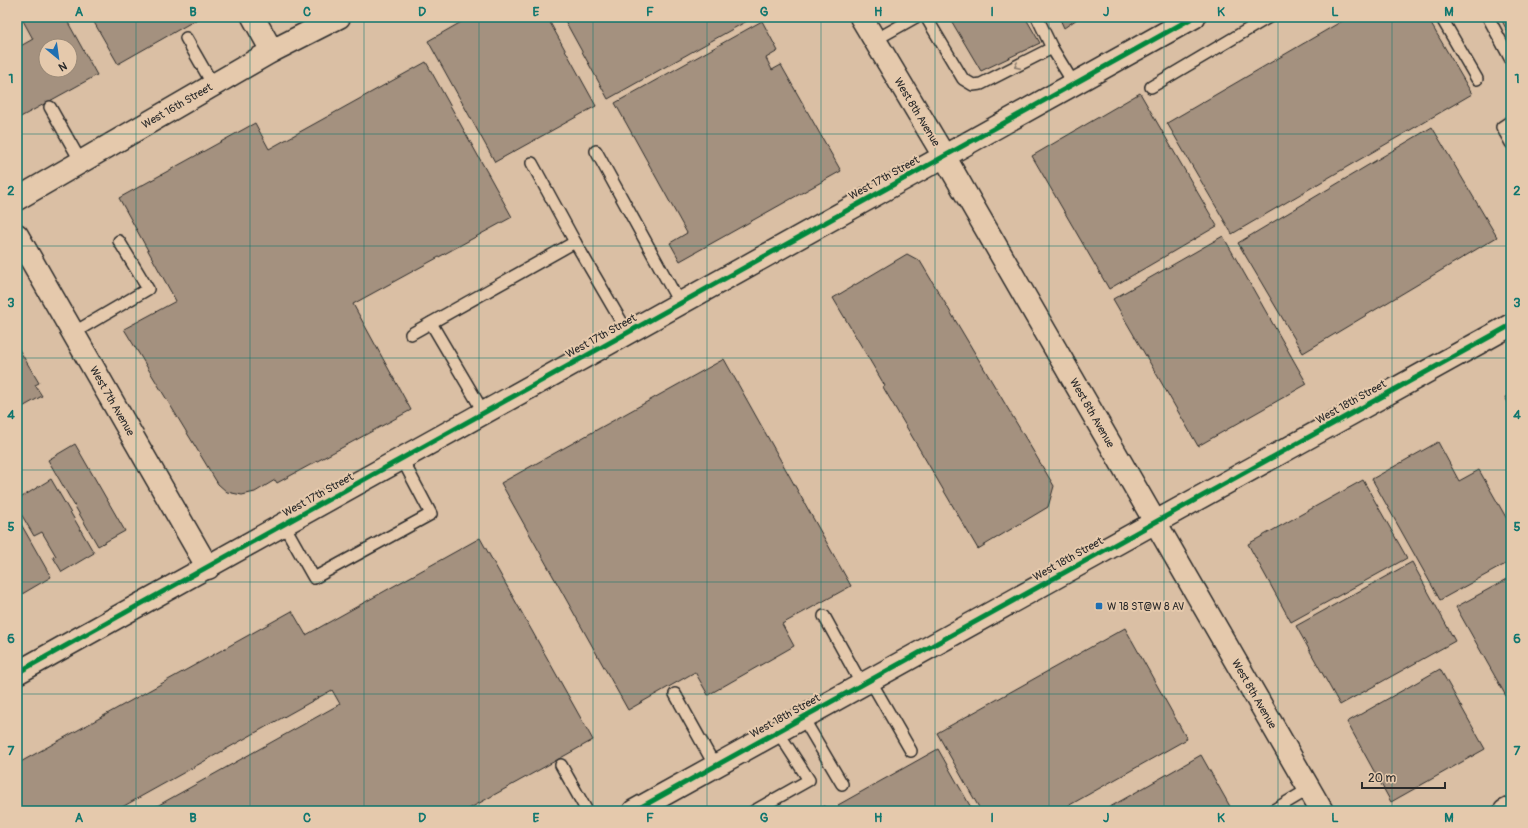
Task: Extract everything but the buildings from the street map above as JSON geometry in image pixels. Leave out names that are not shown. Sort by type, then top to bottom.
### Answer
[{"type":"street","points":[[253,17],[272,51]]},
{"type":"street","name":"West 16th Street","points":[[17,199],[272,51],[339,17]]},
{"type":"street","name":"West 8th Avenue","points":[[861,17],[944,156],[1322,811]]},
{"type":"street","name":"West 17th Street","points":[[17,673],[208,568],[1194,17]]},
{"type":"street","name":"West 7th Avenue","points":[[17,235],[208,568]]},
{"type":"street","name":"West 18th Street","points":[[634,811],[1511,325]]},
{"type":"street","points":[[1505,811],[1511,808]]},
{"type":"lane","points":[[874,40],[916,17]]},
{"type":"lane","points":[[926,17],[963,79],[973,85],[981,84],[1052,48]]},
{"type":"lane","points":[[1037,17],[1052,48],[1074,84]]},
{"type":"lane","points":[[1152,87],[1269,17]]},
{"type":"lane","points":[[1441,17],[1478,79]]},
{"type":"lane","points":[[1488,17],[1511,60]]},
{"type":"lane","points":[[186,38],[213,85]]},
{"type":"lane","points":[[50,107],[81,162]]},
{"type":"lane","points":[[1511,122],[1502,127],[1511,143]]},
{"type":"lane","points":[[596,151],[680,304]]},
{"type":"lane","points":[[532,164],[628,333]]},
{"type":"lane","points":[[73,333],[148,289],[119,241]]},
{"type":"lane","points":[[411,334],[575,242]]},
{"type":"lane","points":[[431,323],[484,413]]},
{"type":"lane","points":[[284,525],[314,578],[431,514],[402,459]]},
{"type":"lane","points":[[824,616],[911,751]]},
{"type":"lane","points":[[675,694],[715,766]]},
{"type":"lane","points":[[802,718],[842,784]]},
{"type":"lane","points":[[754,811],[809,780],[778,732]]},
{"type":"lane","points":[[561,765],[587,811]]},
{"type":"lane","points":[[1272,811],[1309,789]]},
{"type":"cycle path","points":[[17,673],[1194,17]]},
{"type":"cycle path","points":[[634,811],[1511,325]]},
{"type":"place","name":"W 18 ST@W 8 AV","points":[[1099,606]]}]
